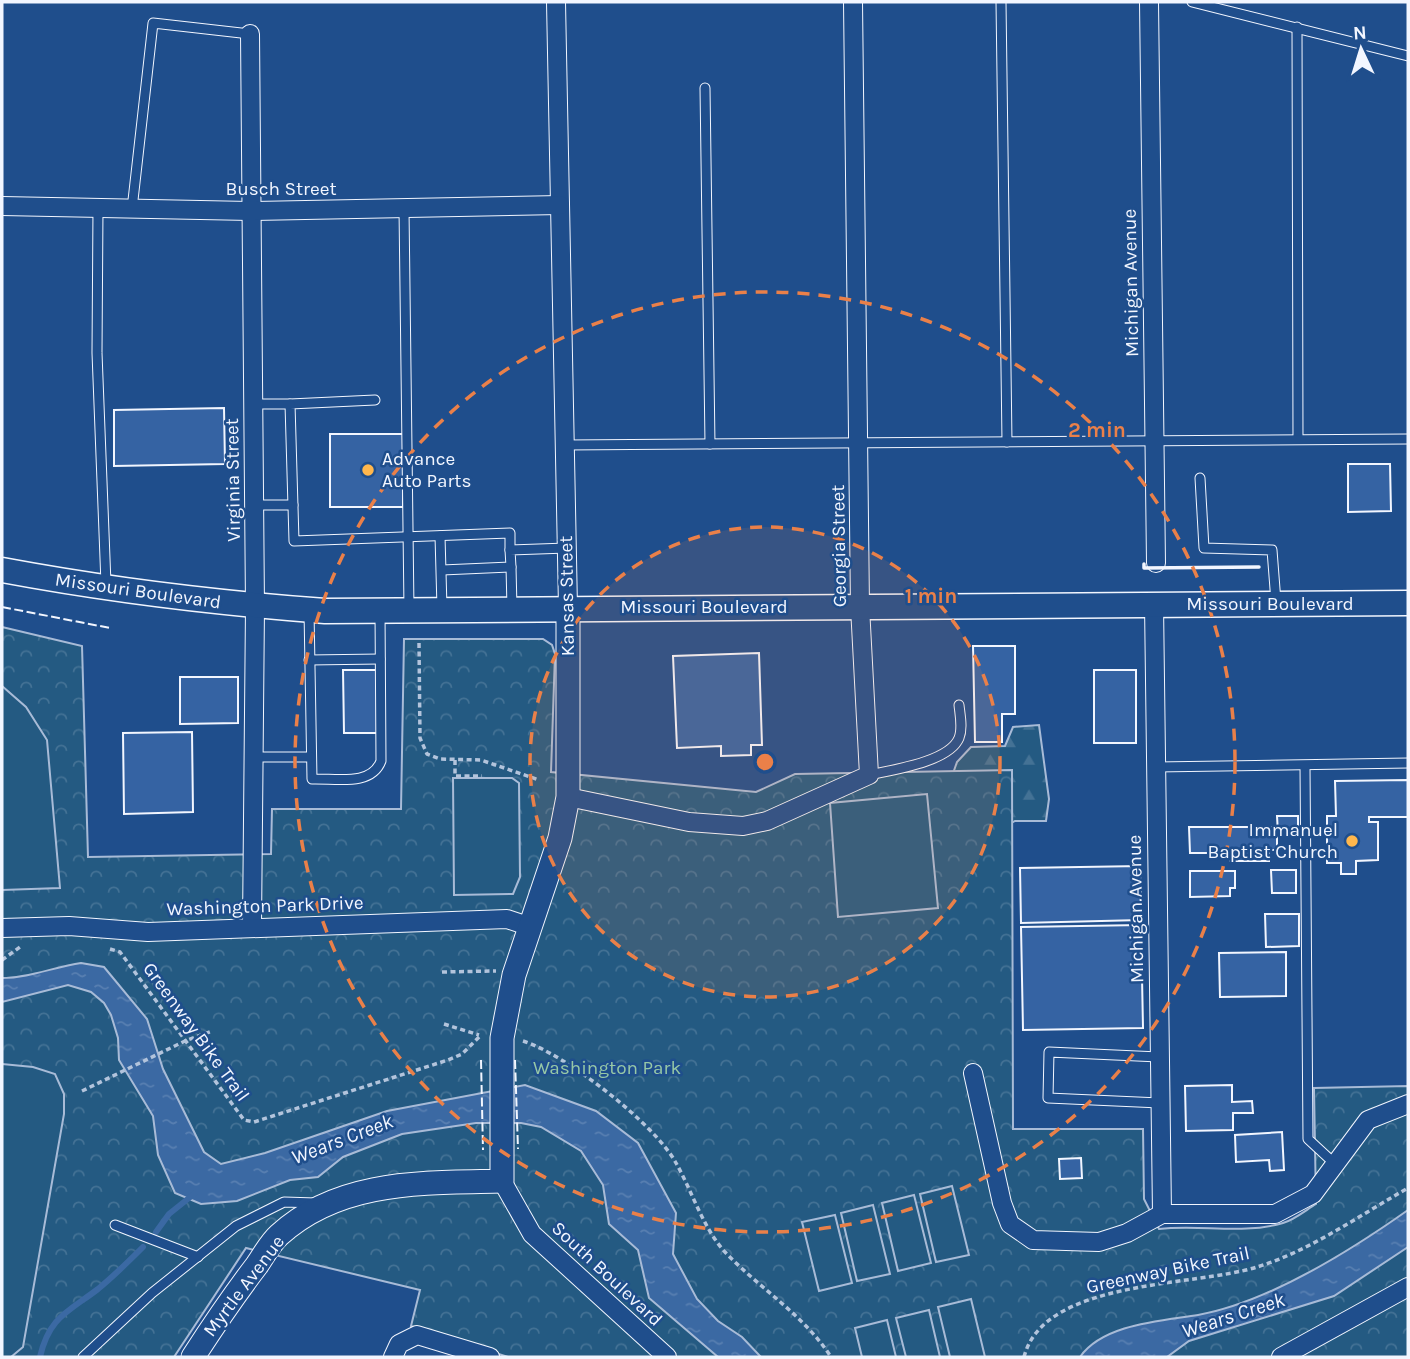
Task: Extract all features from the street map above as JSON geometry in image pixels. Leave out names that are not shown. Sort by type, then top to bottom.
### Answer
[{"type":"main road","name":"Missouri Boulevard","points":[[2,570],[106,589],[255,607],[309,610],[1408,603]]},
{"type":"street","name":"Kansas Street","points":[[502,1181],[500,1060],[514,975],[528,926],[560,838],[568,797],[568,608],[556,2]]},
{"type":"street","name":"Georgia Street","points":[[853,2],[860,607],[869,775]]},
{"type":"street","name":"Michigan Avenue","points":[[1149,2],[1156,563]]},
{"type":"street","name":"Virginia Street","points":[[250,34],[255,607],[251,926]]},
{"type":"street","name":"Busch Street","points":[[2,206],[250,211],[560,205]]},
{"type":"street","name":"Michigan Avenue","points":[[1154,604],[1154,766],[1162,1214]]},
{"type":"street","points":[[568,797],[689,822],[743,826],[767,821],[869,775]]},
{"type":"street","name":"Washington Park Drive","points":[[2,928],[69,926],[148,932],[251,926],[507,919],[528,926]]},
{"type":"street","points":[[973,1073],[1002,1203],[1010,1224],[1033,1240],[1099,1242],[1128,1233],[1162,1214],[1275,1214],[1313,1194],[1368,1120],[1408,1104]]},
{"type":"street","name":"Myrtle Avenue","points":[[193,1357],[229,1302],[279,1235],[325,1203],[378,1188],[409,1183],[502,1181]]},
{"type":"street","name":"South Boulevard","points":[[502,1181],[532,1234],[667,1357]]},
{"type":"street","points":[[1281,1357],[1408,1287]]},
{"type":"street","points":[[393,1357],[399,1344],[417,1335],[489,1357]]},
{"type":"lane","points":[[1001,2],[1007,442]]},
{"type":"lane","points":[[1192,2],[1408,55]]},
{"type":"lane","points":[[132,209],[153,23],[250,34]]},
{"type":"lane","points":[[1297,27],[1298,439]]},
{"type":"lane","points":[[705,88],[710,444]]},
{"type":"lane","points":[[98,208],[97,353],[106,589]]},
{"type":"lane","points":[[404,208],[409,611]]},
{"type":"lane","points":[[253,404],[375,400]]},
{"type":"lane","points":[[290,404],[294,541],[510,533],[513,609]]},
{"type":"lane","points":[[565,445],[1408,439]]},
{"type":"lane","points":[[1200,478],[1204,548],[1272,550],[1276,604]]},
{"type":"lane","points":[[254,505],[293,505]]},
{"type":"lane","points":[[440,536],[442,610]]},
{"type":"lane","points":[[510,550],[566,548]]},
{"type":"lane","points":[[442,570],[511,567]]},
{"type":"lane","points":[[309,610],[312,779],[367,778],[377,772],[381,761],[380,611]]},
{"type":"lane","points":[[309,660],[380,659]]},
{"type":"lane","points":[[869,775],[917,764],[952,747],[960,732],[960,705]]},
{"type":"lane","points":[[254,757],[311,757]]},
{"type":"lane","points":[[1154,766],[1305,767],[1408,763]]},
{"type":"lane","points":[[1305,767],[1308,1139],[1335,1164]]},
{"type":"lane","points":[[1159,1057],[1049,1052],[1048,1098],[1160,1103]]},
{"type":"lane","points":[[83,1357],[152,1293],[236,1226],[284,1202],[325,1203]]},
{"type":"lane","points":[[115,1226],[198,1257]]},
{"type":"path","points":[[419,643],[420,738],[427,754],[440,759],[481,760],[539,780]]},
{"type":"path","points":[[455,760],[456,776],[482,776]]},
{"type":"path","points":[[2,960],[24,945]]},
{"type":"path","name":"Greenway Bike Trail","points":[[109,949],[120,952],[244,1120],[254,1122],[448,1060],[461,1054],[479,1035]]},
{"type":"path","points":[[442,972],[501,971]]},
{"type":"path","points":[[444,1024],[485,1036]]},
{"type":"path","points":[[82,1091],[176,1045],[212,1031]]},
{"type":"path","points":[[519,1040],[559,1057],[648,1127],[675,1160],[723,1250],[813,1333],[831,1357]]},
{"type":"path","name":"Greenway Bike Trail","points":[[1024,1357],[1042,1327],[1064,1309],[1093,1298],[1255,1268],[1284,1257],[1408,1188]]},
{"type":"green space","name":"Washington Park","points":[[2,627],[82,646],[88,857],[271,854],[272,809],[401,809],[404,639],[543,639],[552,645],[555,654],[551,772],[756,792],[795,774],[1012,770],[1013,1129],[1143,1129],[1144,1199],[1159,1229],[1252,1228],[1287,1222],[1316,1204],[1314,1088],[1408,1086],[1408,1357],[508,1357],[411,1326],[420,1290],[246,1248],[174,1357],[2,1357]]},
{"type":"green space","points":[[2,686],[26,707],[47,740],[60,888],[2,890]]},
{"type":"green space","points":[[1039,725],[1049,799],[1046,821],[1015,821],[997,831],[950,782],[957,762],[971,747],[1005,746],[1013,727]]},
{"type":"green space","points":[[453,778],[512,778],[519,783],[520,877],[513,894],[454,895]]},
{"type":"green space","points":[[927,794],[938,908],[838,917],[830,803]]},
{"type":"green space","points":[[2,1064],[33,1067],[55,1074],[64,1094],[64,1114],[23,1347],[11,1357],[2,1357]]},
{"type":"green space","points":[[952,1186],[969,1255],[936,1262],[920,1194]]},
{"type":"green space","points":[[914,1195],[931,1263],[898,1271],[882,1203]]},
{"type":"green space","points":[[873,1205],[890,1274],[857,1281],[841,1213]]},
{"type":"green space","points":[[835,1215],[852,1283],[819,1291],[802,1222]]},
{"type":"green space","points":[[971,1299],[985,1357],[950,1357],[938,1307]]},
{"type":"green space","points":[[929,1310],[940,1357],[906,1357],[896,1318]]},
{"type":"green space","points":[[887,1320],[896,1357],[862,1357],[855,1328]]},
{"type":"water","name":"Wears Creek","points":[[81,963],[104,967],[147,1019],[163,1069],[204,1152],[221,1164],[265,1153],[387,1111],[525,1085],[596,1111],[638,1143],[676,1213],[673,1254],[697,1299],[718,1321],[742,1337],[761,1357],[718,1357],[649,1298],[638,1250],[609,1224],[603,1185],[581,1151],[541,1127],[521,1123],[476,1123],[402,1134],[343,1157],[318,1177],[290,1180],[237,1201],[201,1204],[175,1193],[158,1155],[153,1116],[119,1060],[118,1038],[104,1003],[91,992],[68,985],[2,1002],[2,978]]},
{"type":"water","name":"Wears Creek","points":[[1408,1210],[1408,1247],[1334,1296],[1189,1341],[1167,1357],[1080,1357],[1103,1337],[1118,1331],[1225,1308],[1280,1287],[1335,1258]]},
{"type":"building","points":[[224,408],[225,464],[114,466],[114,410]]},
{"type":"building","points":[[330,434],[403,434],[403,507],[330,507]]},
{"type":"building","points":[[1348,464],[1390,464],[1391,511],[1348,512]]},
{"type":"building","points":[[973,646],[1015,646],[1015,714],[1002,714],[1002,742],[975,742]]},
{"type":"building","points":[[759,653],[762,745],[751,745],[751,755],[721,756],[721,746],[677,748],[673,656]]},
{"type":"building","points":[[343,670],[377,670],[377,733],[344,733]]},
{"type":"building","points":[[1094,670],[1136,670],[1136,743],[1094,743]]},
{"type":"building","points":[[180,677],[238,677],[238,723],[180,724]]},
{"type":"building","points":[[192,732],[193,812],[124,814],[123,733]]},
{"type":"building","name":"Immanuel Baptist Church","points":[[1408,780],[1408,817],[1369,817],[1369,822],[1378,822],[1378,860],[1356,861],[1356,874],[1341,874],[1341,863],[1327,863],[1327,816],[1336,816],[1335,781]]},
{"type":"building","points":[[1277,816],[1298,816],[1298,834],[1278,834]]},
{"type":"building","points":[[1189,827],[1277,827],[1277,850],[1269,850],[1269,861],[1230,861],[1230,853],[1190,853]]},
{"type":"building","points":[[1140,866],[1141,920],[1021,923],[1020,868]]},
{"type":"building","points":[[1271,870],[1296,870],[1296,893],[1272,893]]},
{"type":"building","points":[[1190,871],[1235,871],[1235,888],[1230,888],[1230,896],[1190,897]]},
{"type":"building","points":[[1265,914],[1299,914],[1299,946],[1266,947]]},
{"type":"building","points":[[1141,925],[1143,1028],[1023,1030],[1021,927]]},
{"type":"building","points":[[1286,952],[1286,996],[1220,997],[1219,953]]},
{"type":"building","points":[[1232,1085],[1232,1102],[1252,1101],[1253,1113],[1233,1113],[1233,1130],[1186,1131],[1185,1086]]},
{"type":"building","points":[[1282,1132],[1284,1170],[1270,1171],[1269,1160],[1236,1162],[1235,1135]]},
{"type":"building","points":[[1081,1158],[1082,1178],[1060,1179],[1059,1159]]},
{"type":"waterway","points":[[156,1232],[169,1214],[194,1194]]},
{"type":"waterway","points":[[40,1357],[54,1324],[104,1284],[143,1247]]},
{"type":"fence","points":[[2,607],[110,628]]},
{"type":"fence","points":[[481,1060],[483,1150]]},
{"type":"fence","points":[[515,1060],[518,1149]]},
{"type":"wall","points":[[1144,564],[1144,568],[1259,567]]},
{"type":"place","name":"Advance Auto Parts","points":[[368,470]]},
{"type":"place","name":"Immanuel Baptist Church","points":[[1352,841]]}]
